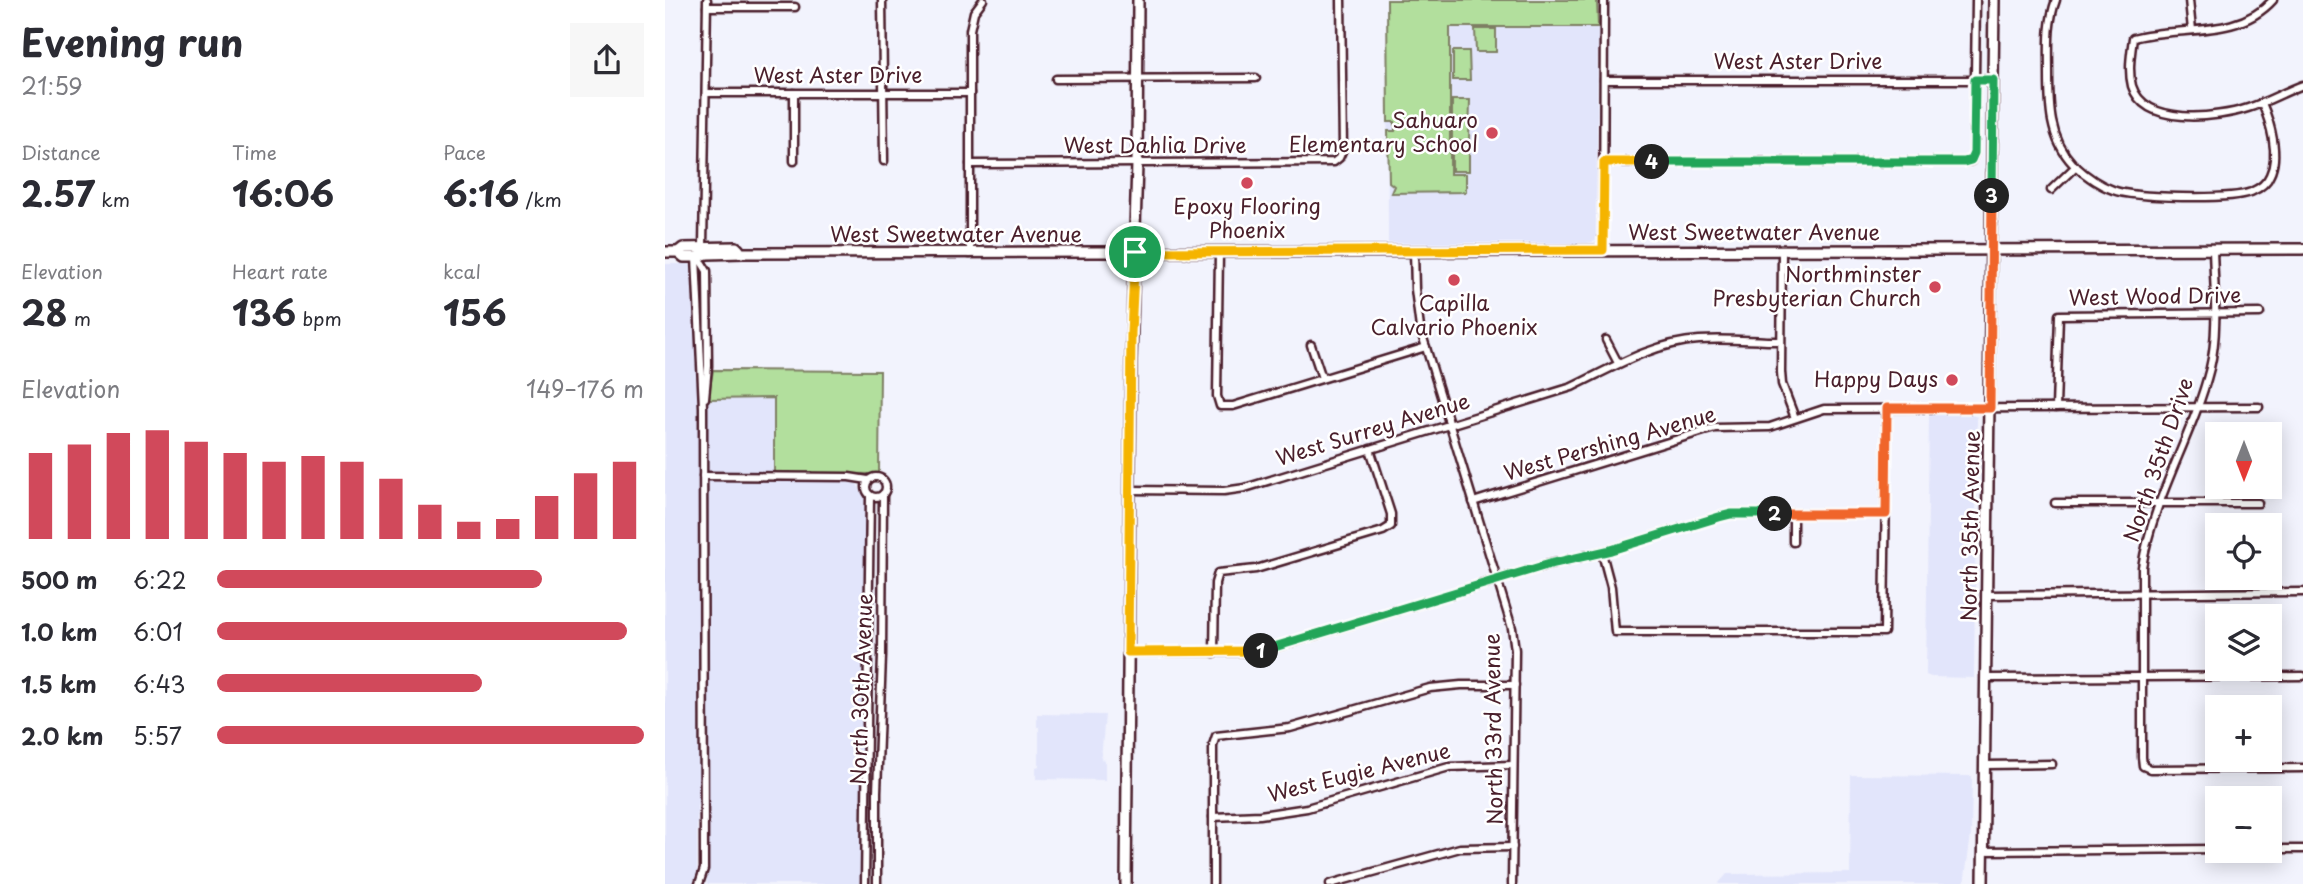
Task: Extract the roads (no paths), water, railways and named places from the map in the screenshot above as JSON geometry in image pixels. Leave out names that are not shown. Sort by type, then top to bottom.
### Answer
[{"type":"street","points":[[882,0],[884,162]]},
{"type":"street","points":[[1126,884],[1138,0]]},
{"type":"street","name":"West Dahlia Drive","points":[[970,164],[1328,164],[1339,158],[1343,149],[1341,0]]},
{"type":"street","points":[[1603,250],[1604,0]]},
{"type":"street","points":[[1604,162],[1971,160],[1974,153],[1976,0]]},
{"type":"street","name":"North 35th Avenue","points":[[1983,884],[1994,0]]},
{"type":"street","points":[[2056,0],[2051,12],[2049,32],[2050,117],[2067,156],[2096,182],[2112,190],[2135,195],[2232,196],[2252,192],[2270,177],[2274,158],[2262,103]]},
{"type":"street","points":[[2189,0],[2192,30]]},
{"type":"street","points":[[2273,0],[2258,13],[2238,23],[2145,34],[2133,38],[2133,87],[2150,109],[2166,115],[2216,114],[2245,109],[2303,85]]},
{"type":"street","points":[[970,254],[970,30],[980,1]]},
{"type":"street","points":[[699,884],[704,869],[703,407],[696,257],[708,253],[707,4],[795,7]]},
{"type":"street","points":[[1056,79],[1256,78]]},
{"type":"street","name":"West Aster Drive","points":[[1604,80],[1993,80]]},
{"type":"street","name":"West Aster Drive","points":[[706,93],[969,93]]},
{"type":"street","points":[[794,93],[794,161]]},
{"type":"street","points":[[2051,190],[2076,166]]},
{"type":"street","points":[[2262,186],[2270,193]]},
{"type":"street","name":"West Sweetwater Avenue","points":[[665,252],[680,250],[708,253],[736,247],[743,253],[970,254],[2303,249]]},
{"type":"street","name":"North 35th Drive","points":[[2213,249],[2212,358],[2145,549],[2141,593],[2143,766],[2150,769],[2303,768]]},
{"type":"street","name":"West Sweetwater Avenue","points":[[680,250],[684,257],[696,257]]},
{"type":"street","points":[[1782,250],[1782,384],[1795,418]]},
{"type":"street","name":"North 33rd Avenue","points":[[1414,251],[1417,315],[1512,628],[1515,685],[1512,884]]},
{"type":"street","points":[[1219,252],[1217,396],[1220,406],[1233,406],[1426,347]]},
{"type":"street","name":"West Wood Drive","points":[[2056,408],[2059,315],[2260,313]]},
{"type":"street","points":[[1606,340],[1618,363]]},
{"type":"street","name":"West Surrey Avenue","points":[[1130,490],[1234,490],[1572,387],[1643,353],[1697,340],[1780,341]]},
{"type":"street","points":[[1311,345],[1322,378]]},
{"type":"street","name":"West Pershing Avenue","points":[[1473,502],[1715,428],[1770,427],[1824,409],[2259,407]]},
{"type":"street","points":[[1602,553],[1611,587],[1615,632],[1884,632],[1887,408]]},
{"type":"street","points":[[1214,653],[1215,583],[1218,573],[1256,569],[1383,531],[1391,526],[1391,514],[1370,449]]},
{"type":"street","points":[[703,476],[849,477],[868,480],[875,477],[883,480],[886,486],[883,494],[870,496]]},
{"type":"street","name":"North 30th Avenue","points":[[865,884],[870,496],[866,490],[868,480]]},
{"type":"street","name":"North 30th Avenue","points":[[877,884],[883,494]]},
{"type":"street","points":[[2055,503],[2258,503]]},
{"type":"street","points":[[1128,652],[1214,653],[1276,648],[1557,562],[1602,553],[1731,514],[1886,514]]},
{"type":"street","points":[[1793,514],[1793,542]]},
{"type":"street","points":[[1987,594],[2303,592]]},
{"type":"street","points":[[1987,678],[2303,676]]},
{"type":"street","points":[[1213,884],[1213,745],[1216,736],[1290,728],[1430,688],[1515,685]]},
{"type":"street","points":[[1986,765],[2052,764]]},
{"type":"street","name":"West Eugie Avenue","points":[[1213,817],[1259,815],[1307,808],[1449,767],[1513,765]]},
{"type":"street","points":[[1330,884],[1460,848],[1513,846]]},
{"type":"street","points":[[1984,850],[2205,849]]},
{"type":"street","points":[[2282,849],[2303,849]]},
{"type":"place","name":"Sahuaro Elementary School","points":[[1492,133]]},
{"type":"place","name":"Epoxy Flooring Phoenix","points":[[1247,183]]},
{"type":"place","name":"Capilla Calvario Phoenix","points":[[1454,280]]},
{"type":"place","name":"Northminster Presbyterian Church","points":[[1935,287]]},
{"type":"place","name":"Happy Days","points":[[1952,380]]}]
